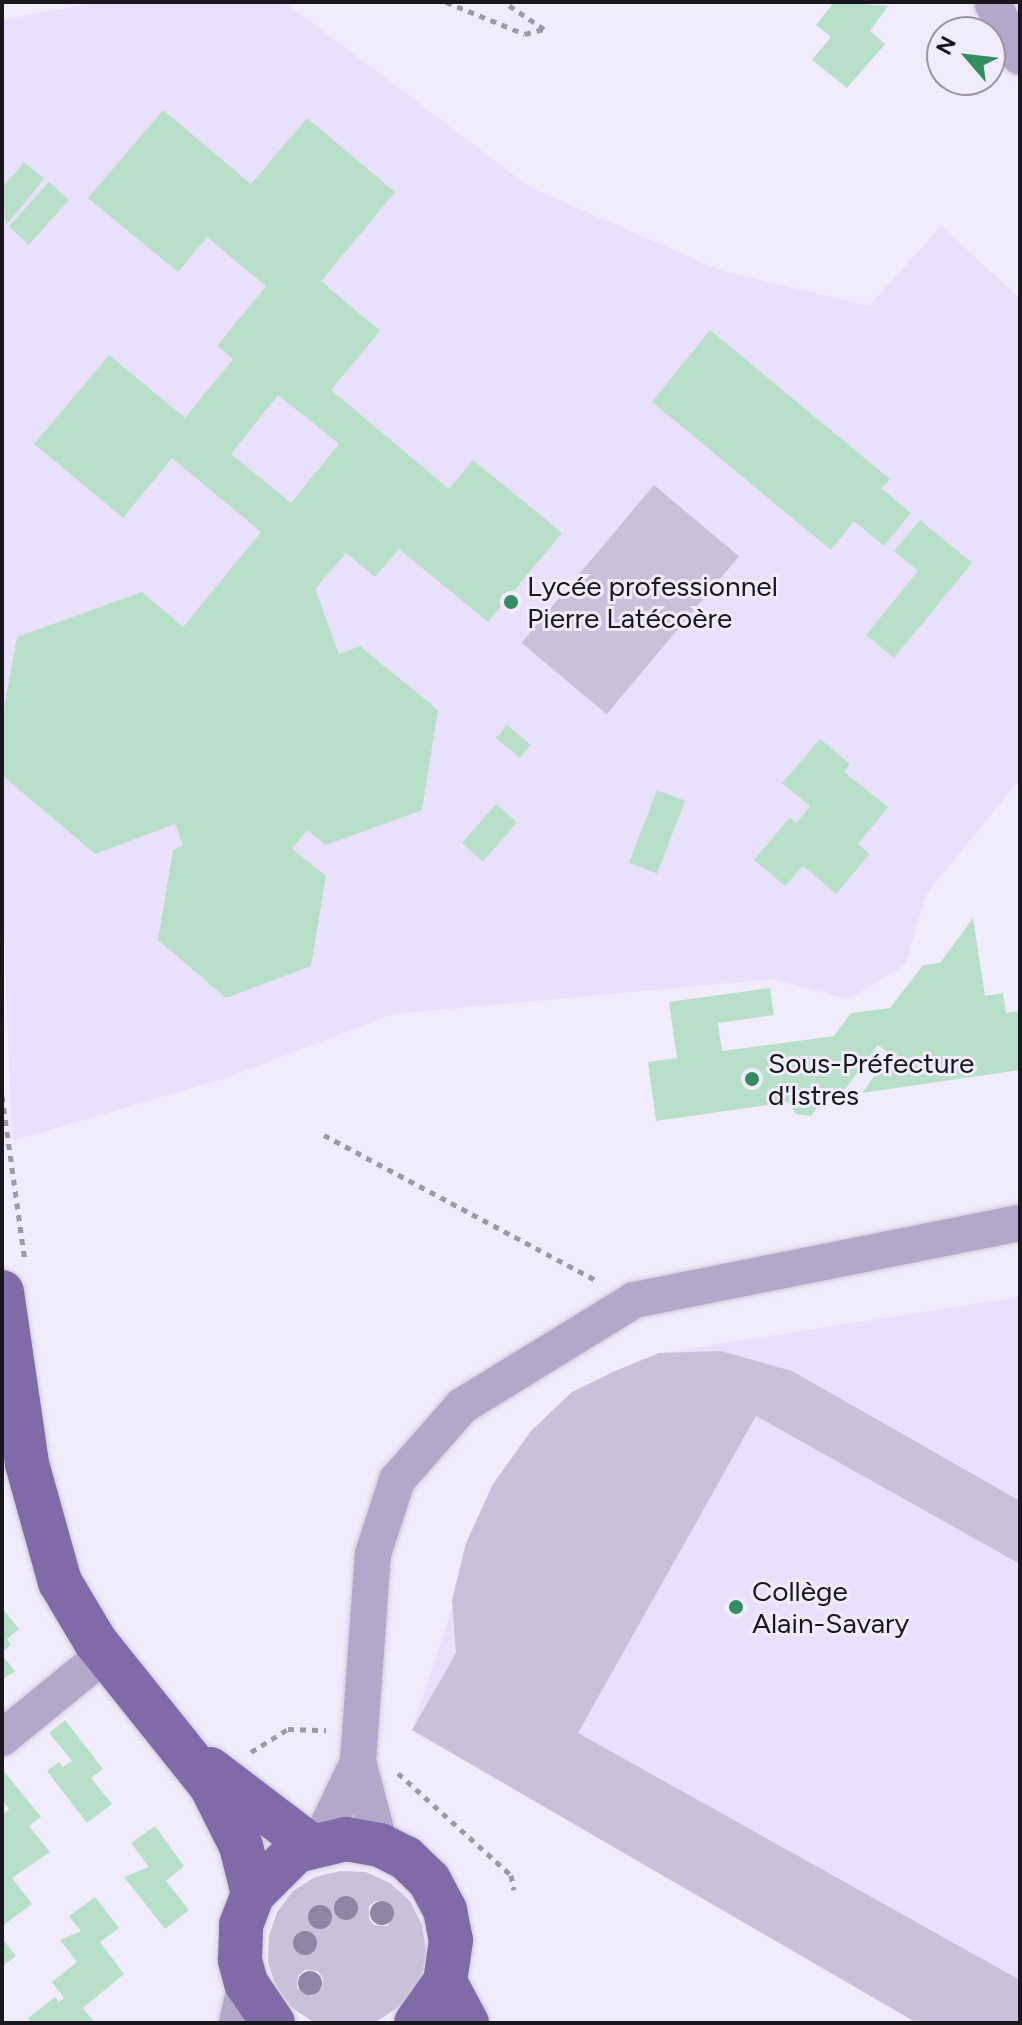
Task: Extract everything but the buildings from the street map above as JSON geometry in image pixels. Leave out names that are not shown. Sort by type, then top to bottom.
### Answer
[{"type":"main road","points":[[14,1281],[27,1464],[44,1535],[60,1582],[105,1654],[192,1756],[241,1846],[253,1894]]},
{"type":"main road","points":[[192,1756],[315,1844]]},
{"type":"main road","points":[[273,2023],[242,2003],[241,1925],[253,1894],[280,1862],[315,1844],[346,1839],[380,1845],[406,1858],[429,1880],[445,1910],[451,1940],[445,1982],[416,2023]]},
{"type":"main road","points":[[445,1982],[467,2023]]},
{"type":"street","points":[[993,4],[1020,57]]},
{"type":"street","points":[[380,1845],[363,1754],[373,1554],[397,1480],[462,1406],[634,1300],[1020,1223]]},
{"type":"street","points":[[2,1738],[105,1654]]},
{"type":"street","points":[[315,1844],[363,1754]]},
{"type":"path","points":[[446,2],[525,34],[544,29],[504,2]]},
{"type":"path","points":[[2,1096],[14,1281]]},
{"type":"path","points":[[324,1135],[634,1300]]},
{"type":"path","points":[[240,1761],[288,1729],[315,1727],[363,1754],[511,1875],[514,1890]]},
{"type":"path","points":[[237,1747],[248,1754]]},
{"type":"shaded area","name":"Lycée professionnel Pierre Latécoère","points":[[97,2],[284,2],[531,188],[722,271],[869,306],[941,226],[1020,298],[1020,779],[926,894],[905,965],[848,999],[772,979],[393,1014],[226,1078],[12,1141],[2,878],[2,20]]},
{"type":"shaded area","points":[[654,485],[739,556],[607,714],[522,643]]},
{"type":"shaded area","name":"Collège Alain-Savary","points":[[1020,1297],[1020,2023],[917,2023],[412,1730],[493,1484],[659,1353]]},
{"type":"shaded area","points":[[721,1351],[792,1371],[1020,1501],[1020,1564],[756,1416],[578,1733],[1020,1980],[1020,2023],[917,2023],[412,1730],[456,1653],[452,1600],[466,1543],[493,1484],[531,1431],[572,1392],[615,1371],[659,1353]]},
{"type":"shaded area","points":[[340,1871],[366,1872],[390,1883],[410,1901],[422,1925],[426,1951],[422,1977],[409,2000],[374,2023],[313,2022],[291,2007],[276,1986],[268,1962],[269,1936],[277,1912],[293,1891],[315,1877]],"holes":[[[376,1901],[385,1901],[394,1910],[388,1926],[374,1925],[369,1919],[369,1906]],[[305,1970],[318,1971],[323,1979],[322,1988],[312,1996],[297,1988],[298,1976]]]},
{"type":"place","name":"Lycée professionnel Pierre Latécoère","points":[[511,602]]},
{"type":"place","name":"Sous-Préfecture d'Istres","points":[[752,1079]]},
{"type":"place","name":"Collège Alain-Savary","points":[[736,1607]]}]
